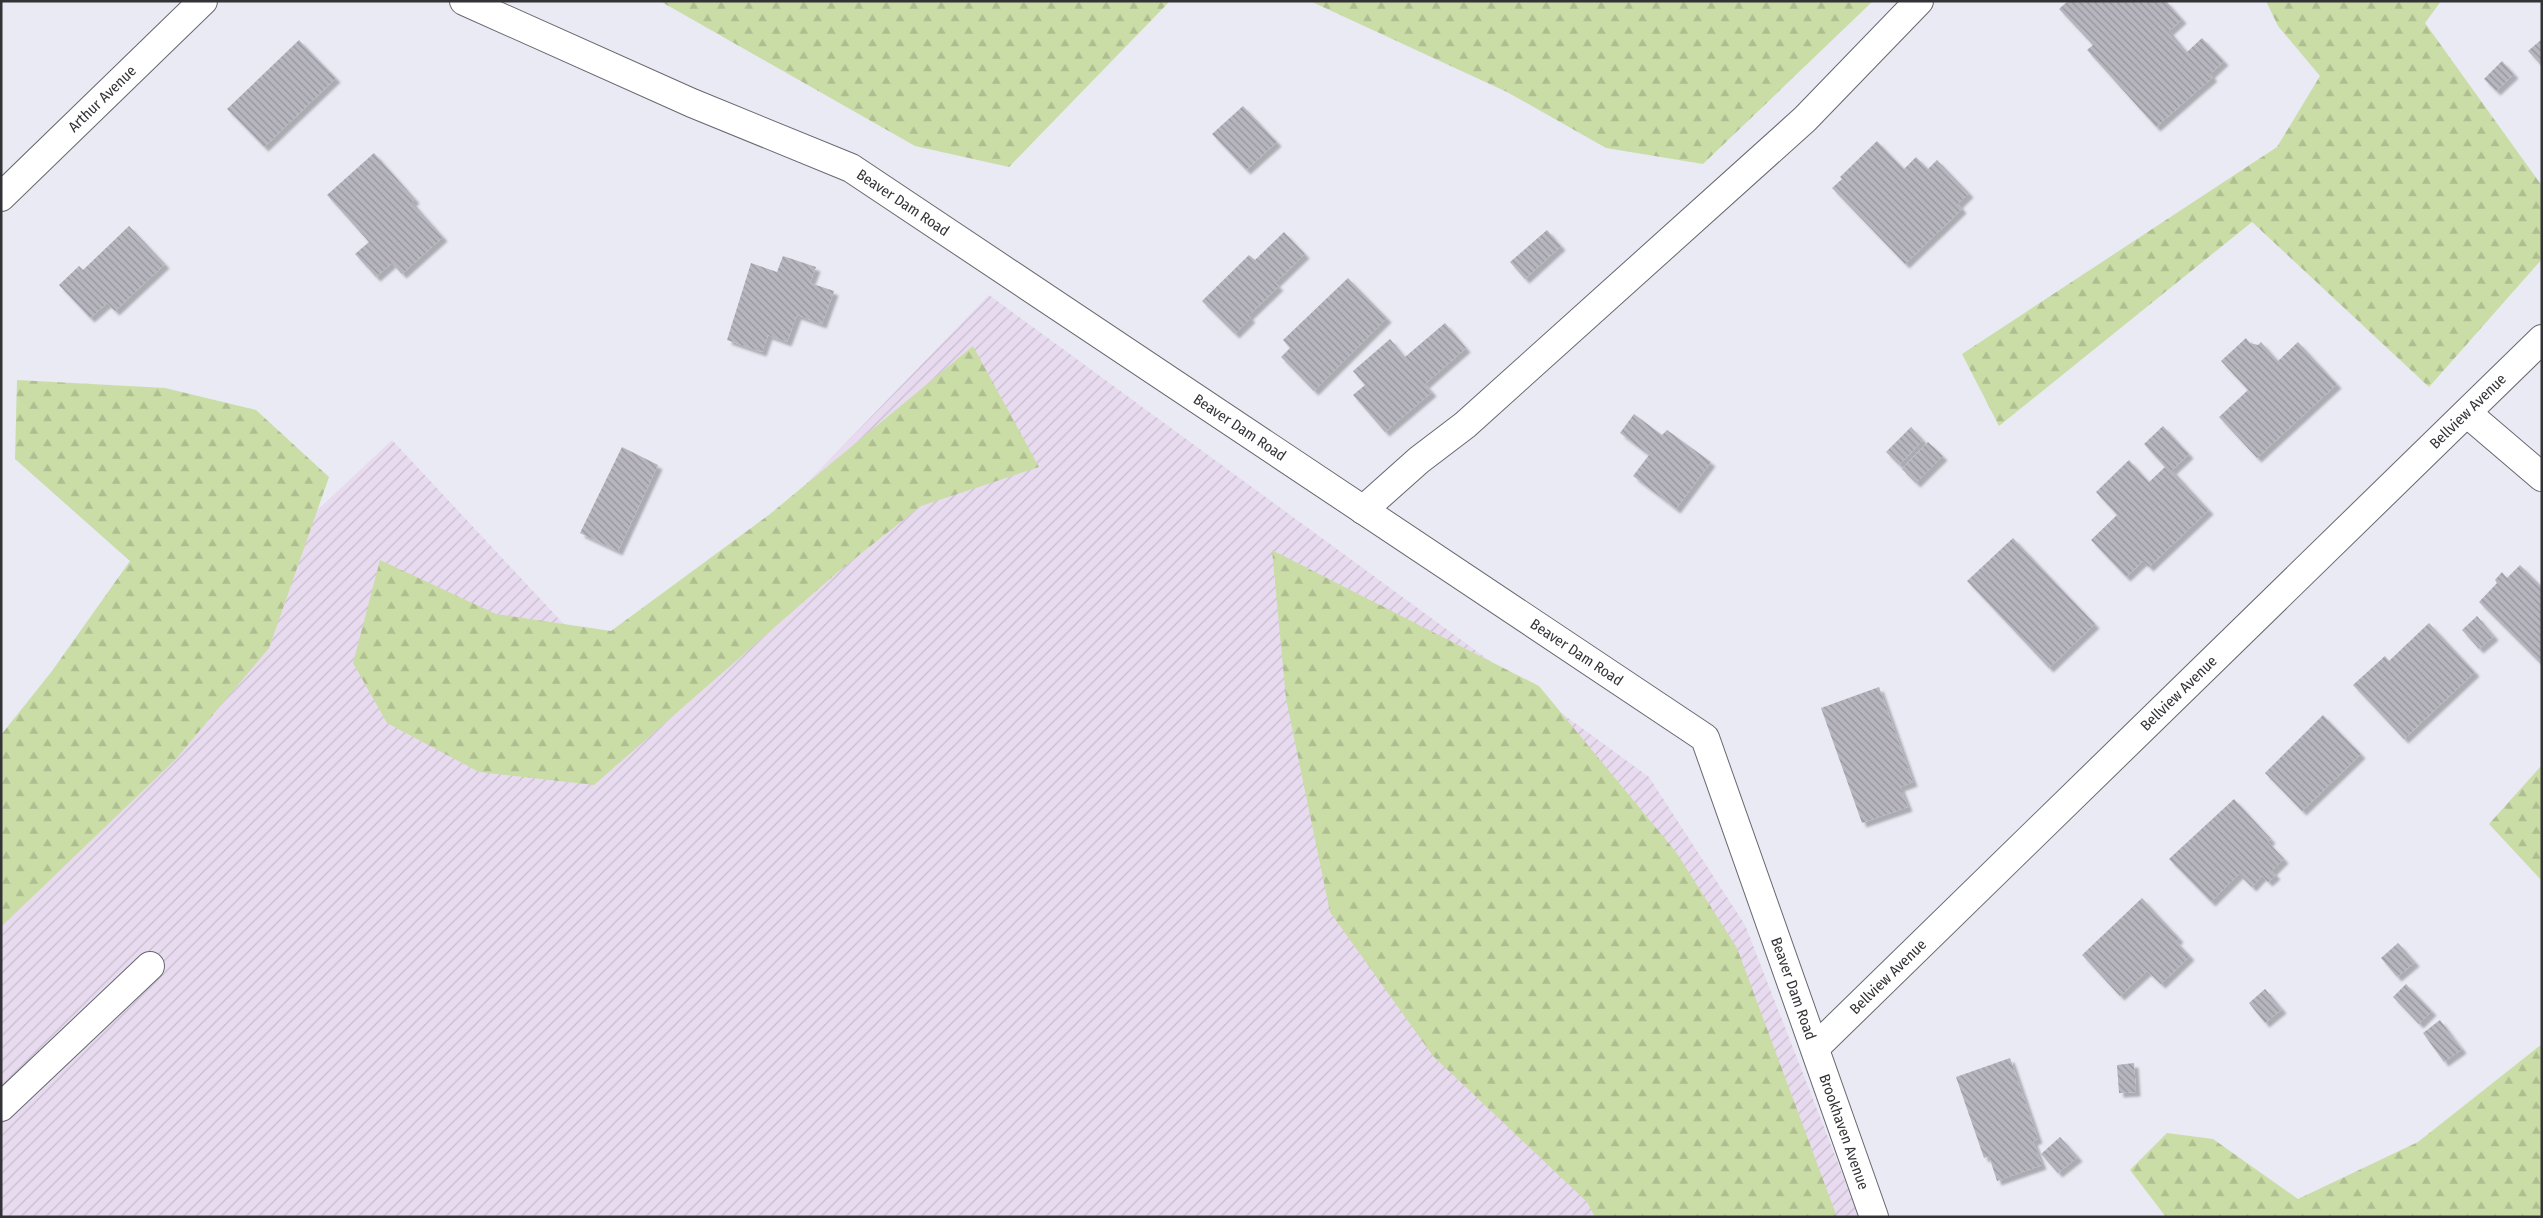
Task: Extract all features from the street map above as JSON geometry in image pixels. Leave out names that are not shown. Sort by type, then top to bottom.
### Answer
[{"type":"street","name":"Arthur Avenue","points":[[1,198],[203,1]]},
{"type":"street","name":"Beaver Dam Road","points":[[464,1],[692,103],[851,168],[1705,738],[1815,1048]]},
{"type":"street","points":[[1363,510],[1419,460],[1473,418],[1805,119],[1919,1]]},
{"type":"street","name":"Bellview Avenue","points":[[1815,1048],[2542,339]]},
{"type":"street","points":[[2468,413],[2542,477]]},
{"type":"street","points":[[1,1107],[150,966]]},
{"type":"street","name":"Brookhaven Avenue","points":[[1815,1048],[1874,1217]]},
{"type":"shaded area","points":[[989,295],[1649,777],[1745,925],[1859,1217],[1,1217],[1,807],[392,440],[616,680]]},
{"type":"green space","points":[[660,1],[1170,1],[1009,167],[915,146]]},
{"type":"green space","points":[[1310,1],[1873,1],[1703,164],[1606,148],[1507,92]]},
{"type":"green space","points":[[2266,1],[2441,1],[2425,23],[2542,186],[2542,259],[2429,387],[2252,222],[1999,426],[1962,354],[2277,147],[2320,76],[2278,26]]},
{"type":"green space","points":[[973,346],[1039,467],[921,506],[839,571],[594,785],[479,772],[387,723],[353,663],[380,560],[496,614],[611,631],[770,514]]},
{"type":"green space","points":[[17,380],[165,388],[256,410],[329,477],[269,648],[176,759],[1,927],[1,735],[52,671],[130,561],[15,459]]},
{"type":"green space","points":[[1272,550],[1539,686],[1676,852],[1737,948],[1837,1217],[1595,1217],[1587,1202],[1433,1056],[1330,912],[1286,699]]},
{"type":"green space","points":[[2542,765],[2542,881],[2489,824]]},
{"type":"green space","points":[[2542,1044],[2542,1217],[2166,1217],[2130,1170],[2167,1133],[2213,1139],[2298,1199],[2418,1142]]},
{"type":"building","points":[[2068,1],[2166,1],[2182,19],[2169,31],[2187,52],[2202,38],[2224,61],[2210,74],[2213,77],[2156,127],[2087,50],[2093,45],[2059,9]]},
{"type":"building","points":[[2542,39],[2542,66],[2528,51]]},
{"type":"building","points":[[299,40],[336,78],[264,147],[227,109]]},
{"type":"building","points":[[2502,61],[2514,74],[2496,91],[2484,79]]},
{"type":"building","points":[[1243,106],[1277,142],[1246,170],[1212,134]]},
{"type":"building","points":[[1877,141],[1904,169],[1916,157],[1928,169],[1937,160],[1969,193],[1958,204],[1962,209],[1905,264],[1832,188],[1842,179],[1840,177]]},
{"type":"building","points":[[374,153],[415,199],[412,202],[443,237],[402,274],[392,263],[376,277],[355,254],[369,242],[327,195]]},
{"type":"building","points":[[129,226],[165,264],[115,311],[107,303],[90,318],[59,285],[79,266],[83,270]]},
{"type":"building","points":[[1547,230],[1561,246],[1525,279],[1510,262]]},
{"type":"building","points":[[1284,232],[1305,254],[1275,283],[1279,286],[1248,316],[1251,318],[1235,334],[1202,301],[1249,255],[1255,260]]},
{"type":"building","points":[[783,256],[816,267],[810,283],[834,291],[822,324],[797,315],[787,342],[768,335],[762,352],[727,340],[751,263],[777,272]]},
{"type":"building","points":[[1348,278],[1387,318],[1314,391],[1281,357],[1290,348],[1283,340]]},
{"type":"building","points":[[1445,323],[1466,348],[1425,384],[1432,392],[1385,432],[1353,395],[1365,385],[1353,371],[1390,339],[1405,357]]},
{"type":"building","points":[[2246,338],[2250,343],[2258,345],[2261,342],[2278,361],[2298,342],[2337,384],[2257,458],[2219,417],[2248,390],[2221,361]]},
{"type":"building","points":[[1634,414],[1662,435],[1667,430],[1711,462],[1676,509],[1633,476],[1649,455],[1620,433]]},
{"type":"building","points":[[2163,426],[2189,454],[2172,470],[2209,510],[2149,567],[2143,561],[2126,577],[2091,540],[2117,515],[2096,492],[2129,460],[2149,482],[2165,467],[2144,444]]},
{"type":"building","points":[[1911,427],[1923,440],[1899,465],[1886,452]]},
{"type":"building","points":[[1928,442],[1943,456],[1916,483],[1902,469]]},
{"type":"building","points":[[622,447],[658,465],[618,551],[580,533]]},
{"type":"building","points":[[2013,538],[2095,624],[2049,668],[1967,581]]},
{"type":"building","points":[[2520,565],[2542,587],[2542,665],[2479,602],[2497,583],[2495,580],[2502,572],[2507,578]]},
{"type":"building","points":[[2477,616],[2494,636],[2479,649],[2462,630]]},
{"type":"building","points":[[2429,623],[2475,672],[2404,739],[2353,685],[2385,656],[2389,661]]},
{"type":"building","points":[[1879,687],[1913,782],[1900,787],[1908,807],[1862,823],[1821,708]]},
{"type":"building","points":[[2323,715],[2361,754],[2302,811],[2265,773]]},
{"type":"building","points":[[2234,799],[2271,839],[2268,842],[2284,859],[2272,871],[2276,875],[2268,882],[2262,876],[2252,887],[2239,874],[2211,902],[2169,859]]},
{"type":"building","points":[[2142,898],[2179,938],[2176,941],[2190,956],[2161,984],[2147,971],[2120,996],[2082,955]]},
{"type":"building","points":[[2398,943],[2415,962],[2397,977],[2381,958]]},
{"type":"building","points":[[2406,984],[2432,1011],[2419,1024],[2393,997]]},
{"type":"building","points":[[2265,989],[2282,1009],[2265,1023],[2249,1003]]},
{"type":"building","points":[[2440,1020],[2462,1049],[2444,1062],[2423,1033]]},
{"type":"building","points":[[2010,1058],[2038,1139],[2033,1141],[2042,1165],[1997,1181],[1989,1156],[1984,1158],[1956,1077]]},
{"type":"building","points":[[2134,1063],[2136,1092],[2119,1093],[2117,1065]]},
{"type":"building","points":[[2060,1137],[2078,1157],[2058,1173],[2041,1154]]}]
